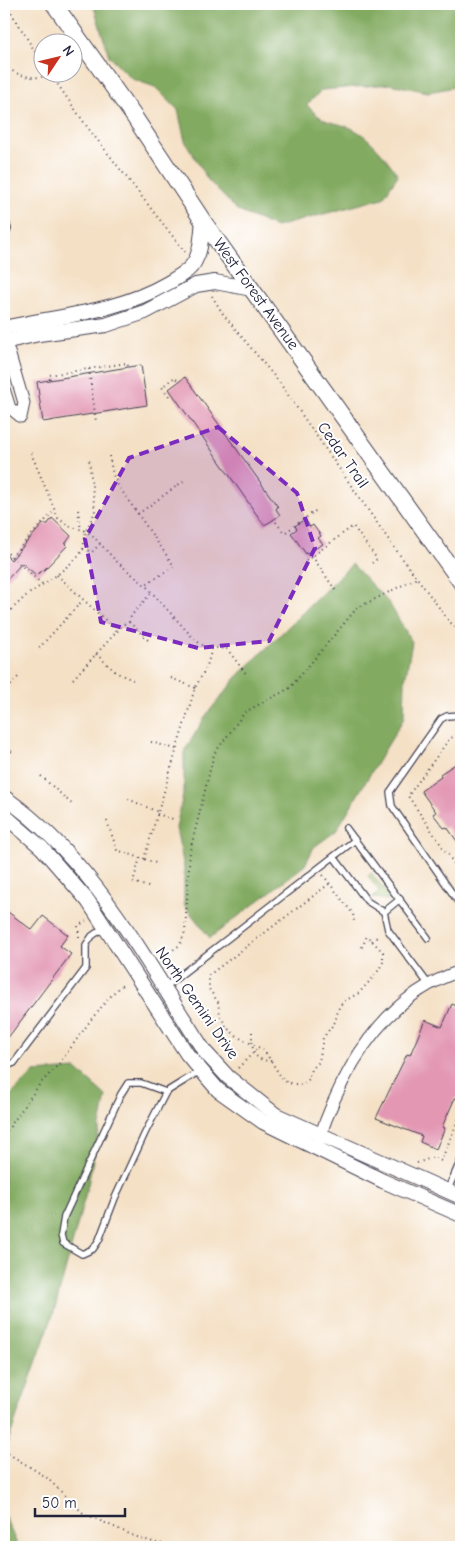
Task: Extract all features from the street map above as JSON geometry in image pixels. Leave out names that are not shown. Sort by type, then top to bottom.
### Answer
[{"type":"main road","name":"West Forest Avenue","points":[[54,4],[133,115],[203,221],[461,582]]},
{"type":"street","points":[[4,337],[144,297],[175,279],[194,264],[200,252],[203,221]]},
{"type":"street","points":[[4,337],[106,325],[145,312],[196,285],[215,282],[252,289]]},
{"type":"street","points":[[4,337],[24,403],[21,417],[10,408],[4,389]]},
{"type":"street","name":"North Gemini Drive","points":[[4,797],[54,838],[90,877],[205,1052],[228,1077],[276,1115],[318,1142],[461,1214]]},
{"type":"street","name":"North Gemini Drive","points":[[4,815],[42,848],[69,876],[106,926],[200,1071],[235,1104],[263,1122],[461,1197]]},
{"type":"street","points":[[318,1142],[354,1060],[370,1035],[389,1014],[429,985],[461,971]]},
{"type":"lane","points":[[4,217],[8,229],[4,240]]},
{"type":"lane","points":[[461,716],[447,716],[441,720],[390,792],[392,806],[461,906]]},
{"type":"lane","points":[[346,828],[428,938]]},
{"type":"lane","points":[[163,988],[355,840]]},
{"type":"lane","points":[[334,857],[367,901],[384,912],[388,930],[429,985]]},
{"type":"lane","points":[[384,912],[400,899]]},
{"type":"lane","points":[[4,1068],[14,1063],[86,968],[86,945],[92,936],[106,926]]},
{"type":"lane","points":[[166,1092],[141,1083],[128,1083],[121,1094],[64,1217],[61,1235],[63,1243],[74,1252],[82,1254],[93,1249],[99,1240],[119,1190],[166,1092],[200,1071]]},
{"type":"lane","points":[[448,1191],[461,1160]]},
{"type":"path","points":[[6,4],[32,47]]},
{"type":"path","points":[[4,66],[16,75],[32,79]]},
{"type":"path","points":[[55,82],[130,183],[188,256]]},
{"type":"path","name":"Cedar Trail","points":[[210,292],[223,314],[279,382],[315,436],[417,578],[449,621],[461,633]]},
{"type":"path","points":[[50,379],[49,375],[127,363],[128,366]]},
{"type":"path","points":[[88,369],[96,422]]},
{"type":"path","points":[[169,396],[162,386],[175,377],[178,380]]},
{"type":"path","points":[[31,453],[54,511],[62,522],[86,531],[126,571],[146,586],[196,640],[212,648],[224,648],[229,651],[247,675]]},
{"type":"path","points":[[109,456],[115,479],[174,566],[146,586]]},
{"type":"path","points":[[11,610],[77,558],[82,549],[86,531],[95,512],[90,459]]},
{"type":"path","points":[[138,514],[185,480]]},
{"type":"path","points":[[276,522],[285,533],[318,509]]},
{"type":"path","points":[[78,510],[81,530]]},
{"type":"path","points":[[11,557],[54,511]]},
{"type":"path","points":[[306,561],[353,526],[377,559],[372,563]]},
{"type":"path","points":[[82,549],[92,552],[100,544]]},
{"type":"path","points":[[4,550],[42,584]]},
{"type":"path","points":[[312,556],[336,591]]},
{"type":"path","points":[[57,575],[117,631]]},
{"type":"path","points":[[157,961],[180,945],[185,932],[190,850],[214,754],[245,712],[290,688],[357,608],[417,578]]},
{"type":"path","points":[[73,678],[117,631],[129,622],[131,616],[152,592]]},
{"type":"path","points":[[39,648],[83,600]]},
{"type":"path","points":[[129,622],[149,641]]},
{"type":"path","points":[[144,859],[195,688],[207,666],[212,648]]},
{"type":"path","points":[[96,654],[117,673],[133,680]]},
{"type":"path","points":[[4,693],[19,676]]},
{"type":"path","points":[[171,678],[195,688]]},
{"type":"path","points":[[461,739],[458,736],[450,738],[408,796],[461,874]]},
{"type":"path","points":[[152,742],[176,749]]},
{"type":"path","points":[[4,744],[12,752]]},
{"type":"path","points":[[41,776],[74,806]]},
{"type":"path","points":[[128,799],[142,807],[173,819]]},
{"type":"path","points":[[107,821],[117,850],[159,864]]},
{"type":"path","points":[[140,858],[133,882],[151,888]]},
{"type":"path","points":[[318,869],[353,914],[354,921]]},
{"type":"path","points":[[329,884],[209,975],[209,989],[218,1002],[220,1015],[227,1028],[238,1037],[260,1047],[272,1061],[279,1075],[288,1083],[303,1085],[309,1079],[320,1057],[323,1038],[335,1022],[339,1007],[343,1002],[359,993],[381,968],[383,952],[367,936],[361,949]]},
{"type":"path","points":[[353,914],[357,911]]},
{"type":"path","points":[[79,937],[78,926],[90,918]]},
{"type":"path","points":[[372,941],[380,935]]},
{"type":"path","points":[[4,1135],[39,1085],[59,1064],[93,1017],[116,990],[129,980]]},
{"type":"path","points":[[252,1032],[253,1053],[261,1060],[272,1061]]},
{"type":"path","points":[[234,1071],[260,1047]]},
{"type":"path","points":[[412,1165],[434,1158],[441,1161],[461,1113]]},
{"type":"path","points":[[4,1451],[46,1477],[82,1513],[156,1543],[178,1546],[217,1547]]},
{"type":"highlighted area","points":[[218,427],[297,493],[315,548],[269,641],[198,648],[101,622],[85,539],[129,458]]},
{"type":"green space","points":[[93,4],[461,4],[461,86],[428,92],[390,84],[322,90],[307,105],[323,119],[351,128],[365,137],[383,155],[398,175],[383,198],[276,227],[238,211],[208,180],[185,141],[178,110],[155,87],[132,79],[109,56]]},
{"type":"green space","points":[[352,564],[389,603],[412,642],[405,680],[404,718],[336,831],[314,847],[305,865],[210,938],[184,905],[184,867],[176,828],[184,790],[184,752],[207,714],[237,677]]},
{"type":"green space","points":[[371,873],[390,897],[386,900],[373,897],[380,892],[368,876]]},
{"type":"green space","points":[[76,1069],[106,1096],[88,1185],[54,1312],[4,1453],[4,1102],[34,1072]]},
{"type":"green space","points":[[4,1515],[17,1544],[17,1547],[4,1547]]},
{"type":"building","points":[[141,365],[147,405],[43,422],[37,382]]},
{"type":"building","points":[[185,377],[278,507],[276,509],[280,515],[270,522],[264,525],[169,389]]},
{"type":"building","points":[[52,518],[71,536],[65,544],[67,546],[45,569],[36,575],[22,563],[4,583],[4,553],[11,560],[43,524],[48,524]]},
{"type":"building","points":[[305,519],[310,527],[313,525],[321,536],[318,538],[323,544],[306,554],[291,533],[297,529],[295,526]]},
{"type":"building","points":[[461,763],[461,847],[447,827],[444,828],[433,814],[436,812],[421,791],[441,777],[440,774]]},
{"type":"building","points":[[4,909],[32,930],[43,916],[68,935],[60,946],[71,954],[4,1043]]},
{"type":"building","points":[[452,1004],[461,1008],[461,1092],[458,1099],[455,1098],[442,1127],[445,1128],[436,1149],[420,1142],[422,1136],[376,1118],[407,1054],[410,1055],[425,1020],[442,1027]]}]
